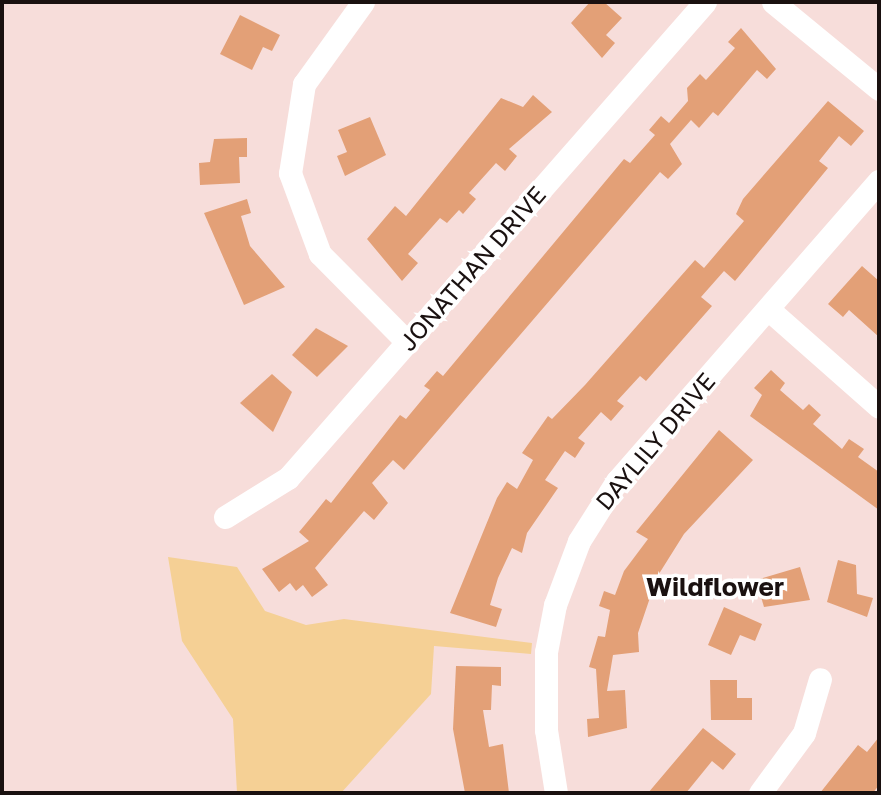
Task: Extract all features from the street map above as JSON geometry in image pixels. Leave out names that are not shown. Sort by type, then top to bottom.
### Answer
[{"type":"street","points":[[363,2],[304,84],[290,173],[320,254],[351,292],[407,342]]},
{"type":"street","name":"JONATHAN DRIVE","points":[[225,517],[288,478],[705,2]]},
{"type":"street","points":[[773,2],[879,89]]},
{"type":"street","name":"DAYLILY DRIVE","points":[[556,793],[544,677],[555,605],[569,563],[617,481],[879,181]]},
{"type":"street","points":[[768,309],[879,407]]},
{"type":"street","points":[[761,793],[804,733],[820,678]]},
{"type":"shaded area","points":[[168,557],[237,567],[265,611],[306,625],[344,619],[532,643],[531,654],[434,646],[431,694],[341,793],[237,793],[233,719],[182,641]]},
{"type":"building","points":[[590,2],[604,2],[622,18],[606,35],[615,43],[602,58],[571,23]]},
{"type":"building","points":[[240,15],[280,35],[272,51],[263,47],[252,70],[220,54]]},
{"type":"building","points":[[741,28],[776,69],[767,79],[757,70],[718,116],[713,112],[699,128],[691,120],[670,144],[682,164],[668,179],[660,172],[404,470],[393,460],[372,483],[388,503],[374,520],[364,511],[315,568],[328,585],[312,597],[303,585],[296,591],[290,583],[279,592],[262,569],[309,541],[299,532],[326,499],[331,503],[400,415],[406,419],[430,390],[424,386],[437,371],[443,376],[624,159],[630,163],[655,135],[649,130],[661,116],[669,123],[688,101],[687,88],[700,74],[706,80],[735,48],[728,42]]},
{"type":"building","points":[[533,95],[552,112],[509,149],[517,156],[505,171],[496,163],[469,193],[476,199],[463,214],[459,210],[447,223],[440,218],[408,254],[418,263],[402,281],[367,239],[395,206],[406,216],[501,98],[523,107]]},
{"type":"building","points":[[828,101],[864,131],[851,146],[839,136],[819,161],[828,168],[735,281],[724,271],[701,297],[712,306],[646,381],[640,376],[617,401],[624,406],[611,421],[601,412],[578,438],[585,443],[575,458],[565,451],[545,480],[558,488],[527,533],[522,553],[512,548],[498,578],[490,605],[502,609],[496,627],[450,613],[497,498],[507,482],[517,489],[533,460],[522,453],[548,416],[552,419],[585,385],[695,260],[704,268],[744,221],[736,214],[743,199]]},
{"type":"building","points":[[370,117],[386,155],[345,176],[337,156],[347,152],[338,130]]},
{"type":"building","points":[[247,138],[247,157],[239,157],[240,183],[200,185],[199,163],[210,162],[214,139]]},
{"type":"building","points":[[247,199],[251,213],[241,216],[250,246],[285,287],[244,305],[204,213]]},
{"type":"building","points":[[862,266],[879,281],[879,337],[849,310],[843,317],[828,304]]},
{"type":"building","points":[[316,328],[348,346],[317,377],[292,355]]},
{"type":"building","points":[[771,370],[785,383],[780,390],[803,410],[809,404],[821,415],[813,424],[842,449],[849,439],[864,449],[858,457],[879,472],[879,510],[750,416],[762,395],[754,388]]},
{"type":"building","points":[[272,374],[292,392],[273,432],[240,403]]},
{"type":"building","points":[[719,430],[753,460],[684,534],[657,577],[638,633],[639,652],[613,655],[607,691],[625,690],[627,728],[588,737],[587,719],[599,718],[596,669],[589,667],[598,636],[605,637],[610,610],[599,606],[604,591],[615,595],[624,571],[648,539],[636,532]]},
{"type":"building","points":[[838,560],[856,565],[857,594],[873,598],[867,617],[827,602]]},
{"type":"building","points":[[800,567],[810,600],[764,607],[756,580]]},
{"type":"building","points":[[724,607],[762,624],[755,641],[740,635],[731,655],[708,645]]},
{"type":"building","points":[[456,666],[501,667],[501,686],[492,685],[491,710],[483,710],[489,747],[503,744],[509,793],[465,793],[453,729]]},
{"type":"building","points":[[710,680],[737,680],[737,698],[752,698],[752,720],[711,720]]},
{"type":"building","points":[[703,728],[736,754],[723,770],[712,761],[686,793],[648,793]]},
{"type":"building","points":[[879,737],[879,785],[873,793],[820,793],[858,745],[867,752]]},
{"type":"district","name":"Wildflower","points":[[715,587]]}]
